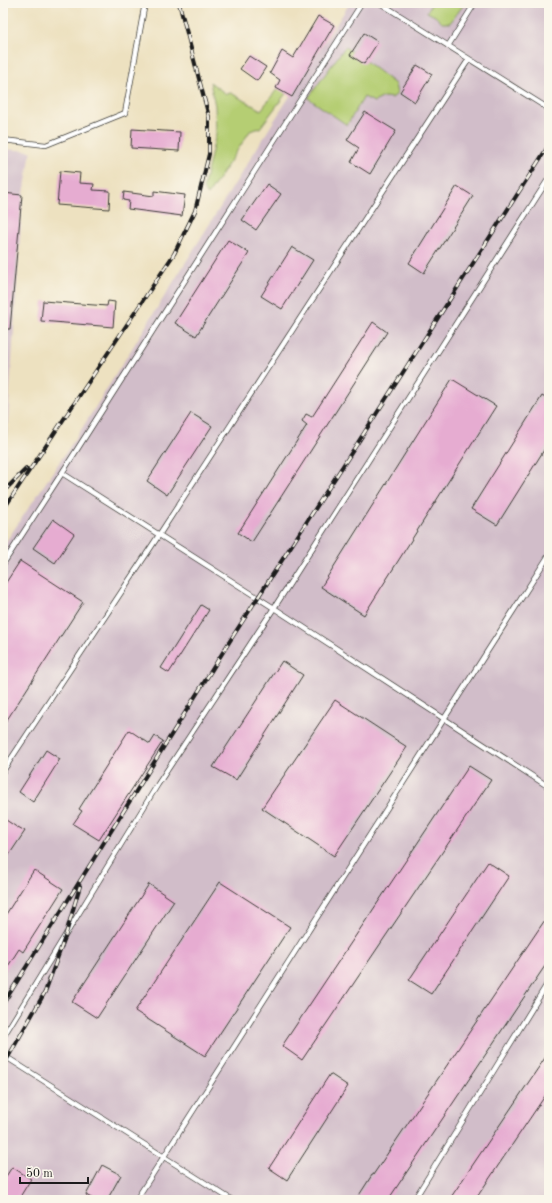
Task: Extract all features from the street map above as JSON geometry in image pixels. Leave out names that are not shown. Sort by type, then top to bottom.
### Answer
[{"type":"lane","points":[[3,140],[46,145],[125,113],[145,3]]},
{"type":"lane","points":[[3,564],[362,3]]},
{"type":"lane","points":[[380,3],[549,109]]},
{"type":"lane","points":[[448,46],[475,3]]},
{"type":"lane","points":[[3,771],[469,60]]},
{"type":"lane","points":[[3,1037],[158,784],[274,608],[549,178]]},
{"type":"lane","points":[[62,473],[274,608],[549,787]]},
{"type":"lane","points":[[136,1200],[549,555]]},
{"type":"lane","points":[[414,1200],[549,981]]},
{"type":"lane","points":[[3,1055],[232,1200]]},
{"type":"shaded area","points":[[350,3],[549,3],[549,1200],[3,1200],[3,546],[83,427],[272,124]]},
{"type":"shaded area","points":[[3,149],[31,151],[22,206],[5,467],[3,469]]},
{"type":"green space","points":[[432,3],[465,3],[450,23],[442,23],[435,16],[427,12]]},
{"type":"green space","points":[[345,47],[395,84],[397,94],[392,98],[384,97],[374,102],[364,97],[347,125],[308,98]]},
{"type":"green space","points":[[210,82],[226,94],[231,93],[261,110],[281,84],[290,88],[260,128],[250,131],[208,195],[203,189],[216,134],[215,106]]},
{"type":"building","points":[[318,16],[334,25],[292,97],[276,88],[280,80],[270,73],[282,51],[293,58]]},
{"type":"building","points":[[364,33],[378,42],[364,64],[350,55]]},
{"type":"building","points":[[249,56],[266,67],[257,81],[240,69]]},
{"type":"building","points":[[417,65],[432,74],[415,102],[400,92]]},
{"type":"building","points":[[365,112],[396,131],[370,174],[351,162],[359,148],[347,140]]},
{"type":"building","points":[[132,129],[180,132],[179,151],[131,148]]},
{"type":"building","points":[[60,171],[80,173],[79,183],[94,184],[93,190],[110,191],[109,209],[57,205]]},
{"type":"building","points":[[267,184],[281,194],[256,230],[242,220]]},
{"type":"building","points":[[457,186],[473,196],[424,273],[409,263]]},
{"type":"building","points":[[154,191],[185,195],[182,216],[128,209],[129,201],[123,200],[124,192],[154,196]]},
{"type":"building","points":[[3,193],[22,195],[10,329],[3,329]]},
{"type":"building","points":[[228,240],[249,253],[196,336],[175,323]]},
{"type":"building","points":[[292,247],[313,260],[282,309],[261,296]]},
{"type":"building","points":[[43,301],[107,306],[108,301],[115,302],[113,327],[41,321]]},
{"type":"building","points":[[373,322],[387,332],[252,542],[238,533],[307,425],[302,421],[306,414],[312,417]]},
{"type":"building","points":[[452,379],[496,406],[364,615],[321,587]]},
{"type":"building","points":[[542,396],[549,400],[549,442],[497,525],[471,509]]},
{"type":"building","points":[[191,413],[212,426],[167,495],[147,481]]},
{"type":"building","points":[[53,519],[74,534],[55,563],[33,548]]},
{"type":"building","points":[[20,561],[83,602],[3,726],[3,587]]},
{"type":"building","points":[[201,605],[209,610],[169,673],[161,668]]},
{"type":"building","points":[[282,661],[303,675],[236,780],[213,767]]},
{"type":"building","points":[[335,700],[407,747],[334,856],[262,808]]},
{"type":"building","points":[[129,730],[150,744],[155,736],[163,741],[99,840],[73,824],[82,811],[79,809]]},
{"type":"building","points":[[46,750],[60,759],[33,802],[19,792]]},
{"type":"building","points":[[469,766],[491,780],[302,1060],[282,1046]]},
{"type":"building","points":[[3,818],[25,831],[3,864]]},
{"type":"building","points":[[488,862],[509,876],[431,994],[409,980]]},
{"type":"building","points":[[34,870],[63,889],[23,952],[19,949],[3,974],[3,919]]},
{"type":"building","points":[[220,882],[290,927],[205,1056],[135,1011]]},
{"type":"building","points":[[149,884],[174,901],[97,1018],[72,1002]]},
{"type":"building","points":[[549,914],[549,960],[388,1200],[356,1200],[372,1175]]},
{"type":"building","points":[[549,1052],[549,1090],[475,1200],[449,1200]]},
{"type":"building","points":[[330,1074],[348,1086],[287,1180],[269,1168]]},
{"type":"building","points":[[102,1165],[121,1175],[107,1200],[95,1200],[86,1195]]},
{"type":"building","points":[[12,1167],[31,1179],[18,1200],[3,1200],[3,1181]]},
{"type":"railway","points":[[3,510],[174,254],[195,211],[209,154],[209,117],[179,3]]},
{"type":"railway","points":[[3,1004],[233,636],[549,145]]},
{"type":"railway","points":[[3,492],[26,469]]},
{"type":"railway","points":[[3,1066],[45,992],[65,937],[80,886]]}]
